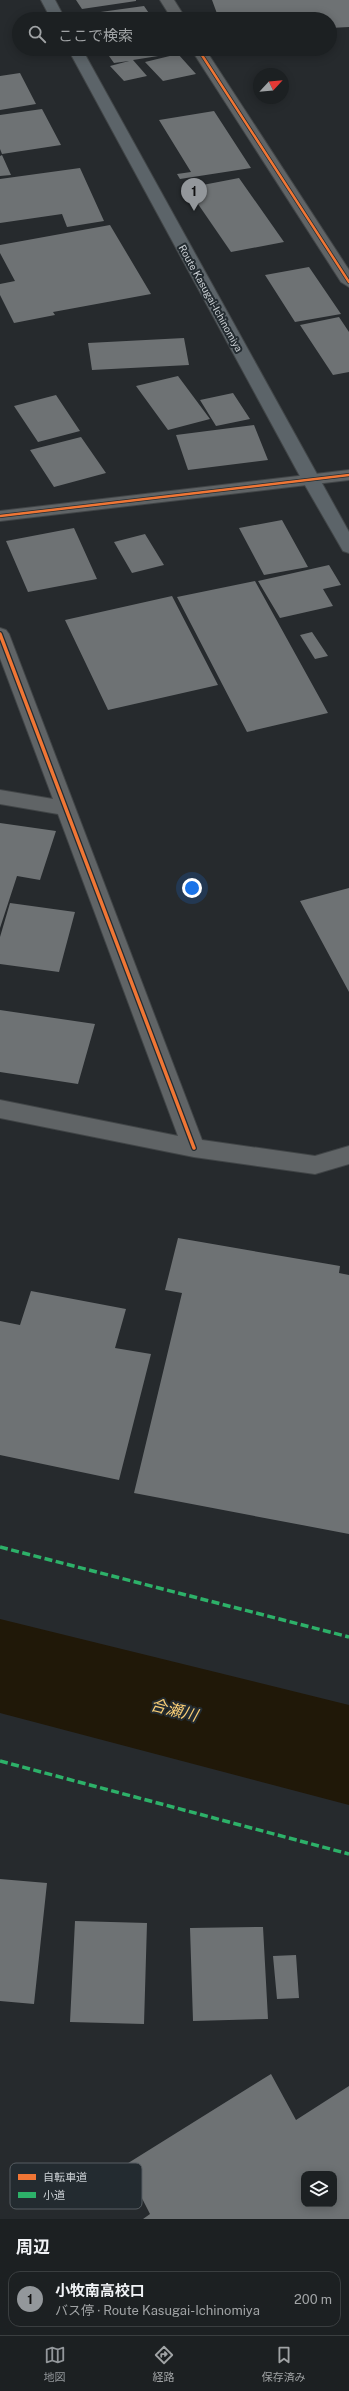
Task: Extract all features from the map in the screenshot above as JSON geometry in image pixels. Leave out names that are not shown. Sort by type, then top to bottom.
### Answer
[{"type":"main road","points":[[48,0],[54,12]]},
{"type":"main road","name":"Route Kasugai-Ichinomiya","points":[[78,56],[310,480],[349,547]]},
{"type":"street","points":[[167,0],[175,12]]},
{"type":"street","points":[[203,56],[344,266],[349,282]]},
{"type":"street","points":[[0,516],[349,475]]},
{"type":"street","points":[[0,634],[194,1148]]},
{"type":"street","points":[[0,797],[65,808]]},
{"type":"street","points":[[0,1109],[194,1148],[315,1165],[349,1155]]},
{"type":"building","points":[[76,0],[136,0],[136,1],[82,9]]},
{"type":"building","points":[[212,0],[349,0],[349,27],[337,28],[337,12],[216,12]]},
{"type":"building","points":[[144,6],[148,12],[100,12]]},
{"type":"building","points":[[109,56],[158,56],[133,60],[147,76],[124,81],[110,66],[129,61],[114,63]]},
{"type":"building","points":[[170,56],[180,56],[196,74],[163,81],[145,62]]},
{"type":"building","points":[[20,73],[36,104],[0,110],[0,76]]},
{"type":"building","points":[[42,109],[61,145],[2,154],[0,149],[0,115]]},
{"type":"building","points":[[214,111],[251,168],[180,179],[177,174],[191,172],[159,120]]},
{"type":"building","points":[[2,155],[11,175],[0,176],[0,156]]},
{"type":"building","points":[[80,168],[104,221],[67,227],[62,214],[0,223],[0,179]]},
{"type":"building","points":[[239,178],[284,242],[231,252],[187,188]]},
{"type":"building","points":[[110,225],[151,294],[53,312],[55,315],[14,323],[0,295],[0,284],[15,281],[0,253],[0,245]]},
{"type":"building","points":[[309,267],[341,314],[295,322],[265,275]]},
{"type":"building","points":[[339,317],[349,332],[349,372],[333,375],[300,325]]},
{"type":"building","points":[[184,338],[189,365],[92,370],[88,343]]},
{"type":"building","points":[[178,376],[210,419],[168,430],[136,386]]},
{"type":"building","points":[[233,393],[250,419],[216,426],[200,400]]},
{"type":"building","points":[[56,395],[80,431],[38,442],[14,406]]},
{"type":"building","points":[[254,425],[268,460],[188,470],[176,435]]},
{"type":"building","points":[[81,437],[106,473],[54,487],[30,450]]},
{"type":"building","points":[[282,520],[308,567],[264,575],[239,528]]},
{"type":"building","points":[[74,528],[97,579],[28,592],[6,541]]},
{"type":"building","points":[[145,534],[164,565],[132,573],[114,542]]},
{"type":"building","points":[[329,565],[341,585],[323,589],[333,606],[280,618],[258,581]]},
{"type":"building","points":[[255,581],[328,713],[247,732],[177,597]]},
{"type":"building","points":[[172,596],[218,685],[108,710],[65,620]]},
{"type":"building","points":[[312,632],[328,656],[315,659],[300,635]]},
{"type":"building","points":[[0,823],[56,831],[40,880],[17,876],[0,928]]},
{"type":"building","points":[[349,888],[349,992],[300,901]]},
{"type":"building","points":[[10,903],[75,912],[59,972],[0,964],[0,937]]},
{"type":"building","points":[[0,1010],[95,1024],[78,1084],[0,1072]]},
{"type":"building","points":[[178,1238],[340,1266],[339,1273],[349,1275],[349,1534],[134,1493],[182,1293],[165,1290]]},
{"type":"building","points":[[31,1291],[126,1309],[115,1348],[151,1354],[119,1480],[0,1455],[0,1321],[20,1325]]},
{"type":"building","points":[[0,1879],[47,1883],[34,2004],[0,2001]]},
{"type":"building","points":[[75,1921],[147,1923],[144,2024],[70,2022]]},
{"type":"building","points":[[263,1927],[268,2019],[193,2021],[190,1928]]},
{"type":"building","points":[[296,1955],[299,1998],[277,1999],[273,1956]]},
{"type":"building","points":[[271,2074],[296,2120],[349,2086],[349,2219],[143,2219],[150,2214],[142,2198],[142,2163],[128,2163]]},
{"type":"waterway","name":"合瀬川","points":[[0,1666],[349,1755]]},
{"type":"marked path","points":[[0,1547],[349,1637]]},
{"type":"marked path","points":[[0,1761],[349,1854]]},
{"type":"cycle path","points":[[203,56],[349,282]]},
{"type":"cycle path","points":[[0,516],[349,475]]},
{"type":"cycle path","points":[[0,634],[194,1148]]},
{"type":"place","name":"小牧南高校口","points":[[194,211]]}]
